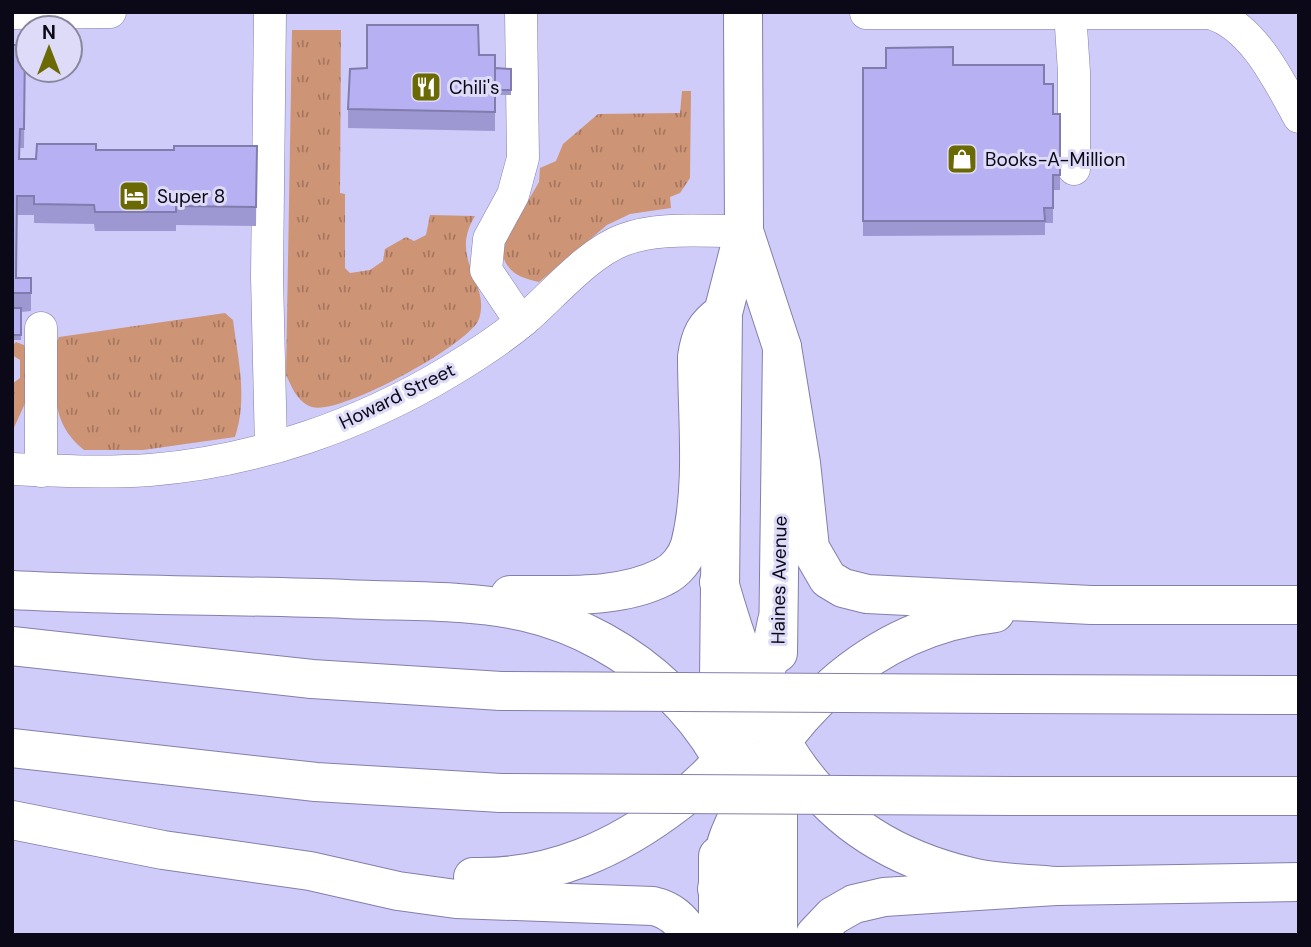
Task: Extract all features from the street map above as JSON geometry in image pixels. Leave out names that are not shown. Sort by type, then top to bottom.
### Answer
[{"type":"main road","name":"Haines Avenue","points":[[718,935],[723,313],[744,231],[743,12]]},
{"type":"main road","name":"Haines Avenue","points":[[744,231],[782,347],[778,621],[778,935]]},
{"type":"main road","points":[[323,598],[592,593],[646,584],[666,576],[679,566],[689,547],[694,523],[700,339],[708,323],[723,313]]},
{"type":"main road","points":[[782,347],[801,463],[805,525],[810,548],[828,579],[843,588],[867,594],[1091,605],[1299,606]]},
{"type":"main road","points":[[719,582],[736,641],[779,740],[792,762],[823,800],[876,838],[936,866],[972,877],[1056,886]]},
{"type":"main road","points":[[12,590],[478,605],[559,621],[616,648],[659,682],[701,725],[742,809],[750,835],[753,935]]},
{"type":"main road","points":[[717,889],[730,833],[761,770],[779,740],[832,683],[868,657],[954,621],[987,614],[1091,605]]},
{"type":"main road","points":[[310,871],[487,877],[547,869],[599,853],[628,838],[698,787],[745,728],[767,673],[778,621]]},
{"type":"main road","points":[[12,646],[287,677],[501,691],[1299,695]]},
{"type":"main road","points":[[12,748],[316,782],[501,793],[1299,796]]},
{"type":"main road","points":[[12,820],[163,850],[310,871],[398,891],[456,900],[653,906],[666,909],[683,923],[691,935]]},
{"type":"main road","points":[[814,935],[833,916],[854,904],[884,897],[1056,886],[1299,882]]},
{"type":"street","points":[[12,13],[110,12]]},
{"type":"street","points":[[270,12],[267,276],[271,447]]},
{"type":"street","points":[[521,12],[523,158],[513,195],[489,239],[486,270],[521,322]]},
{"type":"street","points":[[1070,12],[1074,72],[1074,169]]},
{"type":"street","points":[[866,13],[1210,13],[1228,18],[1254,47],[1299,117]]},
{"type":"street","name":"Howard Street","points":[[26,470],[152,470],[300,440],[414,392],[471,358],[521,322],[601,252],[621,241],[641,235],[673,232],[744,231]]},
{"type":"street","points":[[26,470],[41,328]]},
{"type":"green space","points":[[292,30],[341,30],[340,193],[345,194],[345,268],[350,273],[370,270],[383,261],[385,249],[406,237],[414,241],[426,235],[430,215],[475,216],[466,245],[480,293],[479,319],[453,345],[402,376],[348,401],[327,407],[312,407],[302,402],[286,375]]},
{"type":"green space","points":[[682,91],[691,91],[690,178],[680,193],[670,197],[671,208],[630,214],[607,225],[539,282],[525,278],[509,268],[501,248],[539,182],[540,168],[556,161],[563,144],[598,114],[680,113]]},
{"type":"green space","points":[[225,313],[233,320],[241,379],[241,408],[235,437],[143,450],[84,450],[73,439],[60,416],[55,391],[54,347],[59,337]]},
{"type":"green space","points":[[16,342],[24,345],[26,351],[27,399],[12,432],[12,384],[20,378],[20,360],[12,355],[12,346]]},
{"type":"building","name":"Chili's","points":[[367,25],[478,25],[479,55],[495,55],[495,112],[348,109],[350,69],[367,68]]},
{"type":"building","name":"Super 8","points":[[12,45],[14,84],[25,84],[24,129],[20,129],[19,159],[36,159],[37,144],[96,144],[96,150],[257,146],[256,207],[176,206],[176,212],[95,212],[94,205],[34,204],[34,196],[17,196],[16,278],[31,278],[31,293],[12,293]]},
{"type":"building","name":"Books-A-Million","points":[[953,47],[953,65],[1044,65],[1044,84],[1053,84],[1053,114],[1060,114],[1060,175],[1053,175],[1053,208],[1044,208],[1045,221],[863,221],[863,68],[886,68],[886,48]]},
{"type":"building","points":[[495,68],[511,69],[511,90],[495,90]]},
{"type":"building","points":[[12,308],[21,308],[21,335],[12,335]]},
{"type":"place","name":"Chili's","points":[[426,87]]},
{"type":"place","name":"Books-A-Million","points":[[962,159]]},
{"type":"place","name":"Super 8","points":[[134,196]]}]
